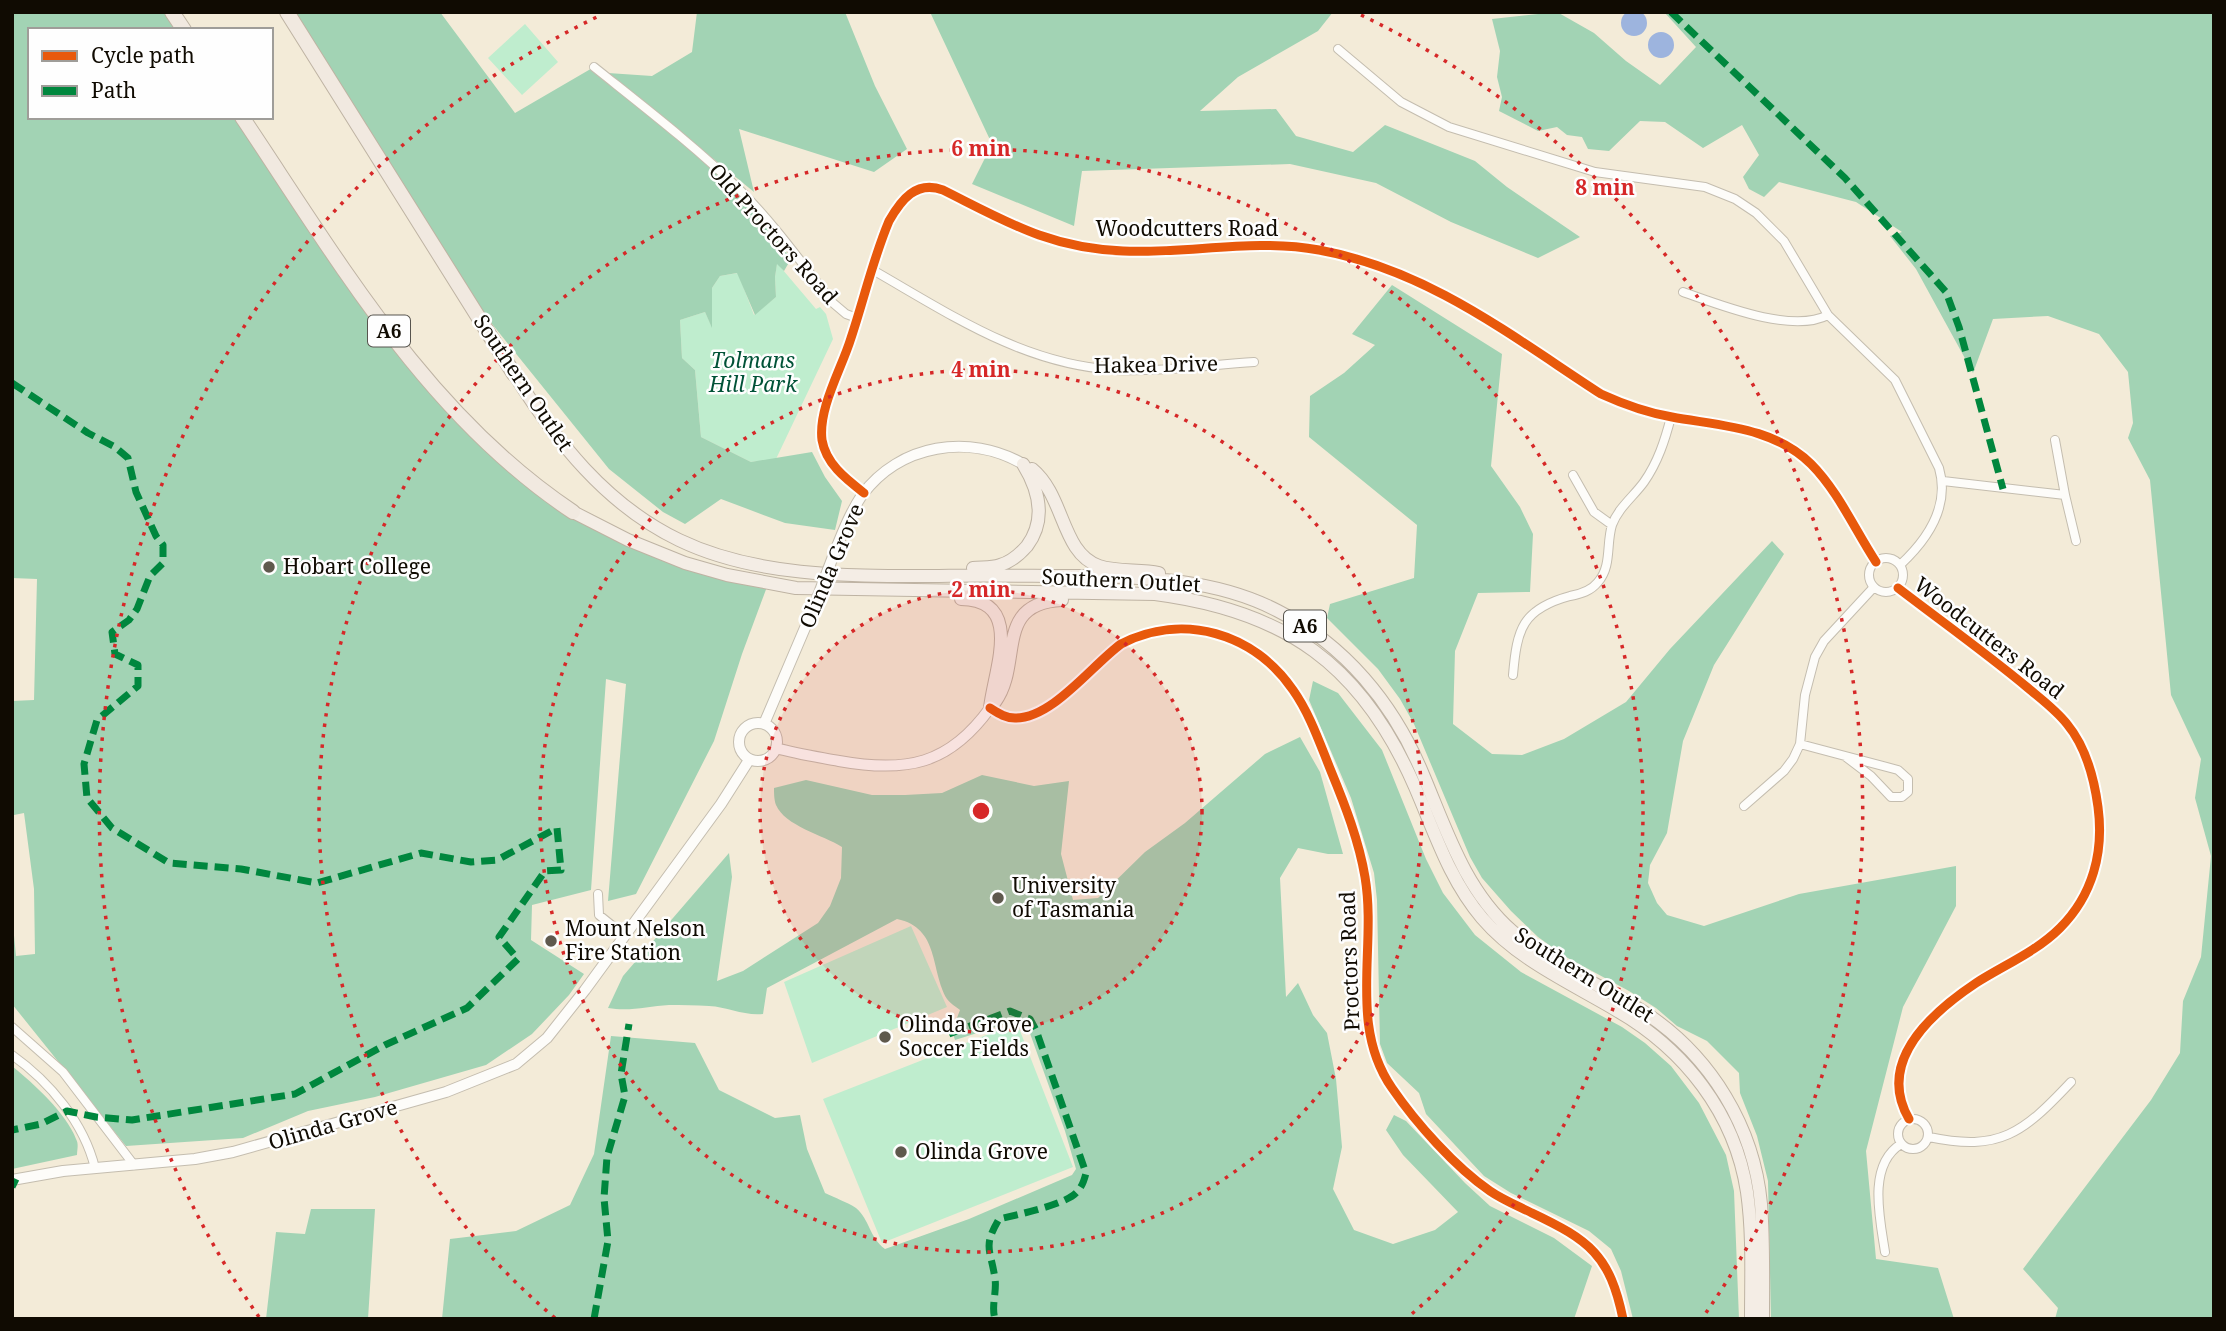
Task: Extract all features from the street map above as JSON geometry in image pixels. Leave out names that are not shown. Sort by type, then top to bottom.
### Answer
[{"type":"highway","points":[[172,12],[183,28]]},
{"type":"highway","name":"Southern Outlet","points":[[287,12],[513,374],[563,446],[602,486],[635,513],[667,534],[715,553],[762,564],[838,574],[1106,576],[1197,583],[1241,595],[1283,613],[1313,632],[1348,661],[1381,699],[1400,728],[1460,861],[1476,890],[1497,917],[1541,952],[1647,1014],[1679,1040],[1707,1070],[1734,1111],[1756,1173],[1762,1215],[1763,1319]]},
{"type":"highway","name":"Southern Outlet","points":[[243,119],[366,302],[431,385],[470,429],[508,465],[573,512],[628,540],[685,563],[727,575],[820,590],[1134,593],[1173,596],[1236,610],[1283,630],[1323,657],[1347,679],[1368,704],[1391,738],[1416,789],[1447,864],[1483,919],[1506,942],[1539,966],[1616,1010],[1658,1038],[1682,1060],[1703,1085],[1728,1128],[1745,1181],[1749,1222],[1751,1319]]},
{"type":"highway","points":[[513,374],[541,404],[583,458],[631,500],[692,537],[766,558],[850,567],[968,569],[998,566],[1015,557],[1024,548],[1038,524],[1038,496],[1023,464]]},
{"type":"highway","points":[[1023,464],[1035,471],[1052,493],[1073,545],[1089,561],[1105,567],[1167,574],[1197,583]]},
{"type":"highway","points":[[727,575],[765,588],[805,595],[967,599],[982,602],[995,612],[1000,629],[999,666],[990,708]]},
{"type":"highway","points":[[990,708],[1004,684],[1017,625],[1023,614],[1034,605],[1059,600],[1206,603]]},
{"type":"main road","name":"Olinda Grove","points":[[764,724],[849,519],[864,492],[877,478],[901,461],[925,450],[946,446],[986,449],[1023,464]]},
{"type":"main road","points":[[776,748],[875,767],[909,765],[930,760],[953,747],[971,733],[990,708]]},
{"type":"main road","points":[[751,724],[764,724],[774,731],[776,748],[773,754],[762,761],[748,760],[740,750],[738,737],[741,731],[751,724]]},
{"type":"main road","name":"Olinda Grove","points":[[12,1180],[95,1168],[195,1159],[250,1148],[419,1100],[495,1074],[526,1057],[547,1038],[625,936],[721,804],[748,760]]},
{"type":"street","points":[[1338,48],[1401,102],[1449,127],[1595,172],[1705,187],[1735,199],[1756,213],[1784,241],[1828,315],[1895,380],[1939,468],[1943,481],[1939,508],[1930,530],[1900,565]]},
{"type":"street","name":"Old Proctors Road","points":[[594,67],[689,143],[744,194],[833,303],[843,312],[857,318]]},
{"type":"street","name":"Woodcutters Road","points":[[864,492],[835,468],[828,458],[822,438],[825,410],[889,221],[898,204],[909,194],[925,187],[943,190],[1034,235],[1086,248],[1143,252],[1264,244],[1318,250],[1369,262],[1420,281],[1466,306],[1601,394],[1642,410],[1671,417],[1734,426],[1772,439],[1798,453],[1825,482],[1876,562]]},
{"type":"street","name":"Hakea Drive","points":[[871,269],[993,338],[1020,350],[1054,360],[1117,370],[1254,362]]},
{"type":"street","points":[[1683,292],[1750,315],[1812,321],[1828,315]]},
{"type":"street","points":[[1513,675],[1517,638],[1529,617],[1543,606],[1585,593],[1599,582],[1606,564],[1612,525],[1655,463],[1671,417]]},
{"type":"street","points":[[2055,440],[2064,495],[2076,541]]},
{"type":"street","points":[[1573,475],[1594,512],[1612,525]]},
{"type":"street","points":[[1943,481],[2064,495]]},
{"type":"street","points":[[1891,559],[1900,565],[1903,575],[1898,587],[1883,592],[1874,587],[1870,571],[1876,562],[1891,559]]},
{"type":"street","points":[[1744,806],[1784,771],[1800,744],[1805,695],[1815,657],[1824,641],[1874,587]]},
{"type":"street","name":"Woodcutters Road","points":[[1898,587],[2007,670],[2066,723],[2077,737],[2090,767],[2100,833],[2099,854],[2092,878],[2076,909],[2061,927],[2034,949],[1974,985],[1923,1028],[1913,1041],[1900,1069],[1897,1086],[1909,1119]]},
{"type":"street","name":"Proctors Road","points":[[990,708],[1011,718],[1033,715],[1050,706],[1121,644],[1147,633],[1175,628],[1195,629],[1228,638],[1259,655],[1279,673],[1300,700],[1316,734],[1337,785],[1360,857],[1368,907],[1368,1023],[1378,1066],[1426,1132],[1475,1179],[1500,1197],[1569,1232],[1594,1250],[1610,1274],[1623,1319]]},
{"type":"street","points":[[1800,744],[1884,766],[1902,773],[1910,783],[1908,792],[1902,797],[1891,797],[1871,776],[1846,757]]},
{"type":"street","points":[[598,894],[599,915],[625,936]]},
{"type":"street","points":[[12,1027],[63,1072],[134,1165]]},
{"type":"street","points":[[12,1055],[41,1080],[67,1111],[87,1143],[95,1168]]},
{"type":"street","points":[[1929,1137],[1978,1143],[2004,1138],[2027,1124],[2071,1082]]},
{"type":"street","points":[[1917,1118],[1925,1124],[1929,1137],[1919,1148],[1909,1149],[1901,1144],[1898,1130],[1903,1122],[1917,1118]]},
{"type":"street","points":[[1885,1252],[1878,1193],[1887,1157],[1901,1144]]},
{"type":"green space","name":"Hobart College","points":[[12,12],[172,12],[183,28],[28,28],[28,119],[243,119],[366,302],[508,465],[628,540],[768,584],[714,741],[636,894],[608,901],[626,684],[606,679],[591,890],[532,905],[531,940],[584,974],[569,995],[532,1034],[486,1065],[375,1097],[308,1111],[243,1138],[126,1146],[12,1004],[12,915],[16,956],[35,954],[34,889],[24,813],[14,815],[12,811],[12,701],[34,700],[37,579],[12,578]]},
{"type":"green space","points":[[287,12],[440,12],[515,113],[594,67],[645,108],[754,207],[791,259],[784,271],[777,264],[776,297],[755,315],[737,273],[720,276],[712,288],[712,328],[705,312],[680,320],[682,358],[695,370],[701,437],[751,462],[812,452],[842,501],[835,530],[785,523],[721,499],[685,524],[663,512],[609,469],[443,263]]},
{"type":"green space","points":[[697,12],[845,12],[875,86],[907,149],[874,172],[739,129],[754,192],[608,73],[652,76],[692,52]]},
{"type":"green space","points":[[930,12],[1333,12],[1318,31],[1238,77],[1200,111],[1276,109],[1296,136],[1353,152],[1385,125],[1475,161],[1507,187],[1580,237],[1538,258],[1451,222],[1376,183],[1290,164],[1082,171],[1074,226],[972,184],[992,144]]},
{"type":"green space","points":[[1557,12],[1594,33],[1626,61],[1660,85],[1696,47],[1664,12],[2214,12],[2214,1319],[2055,1319],[2058,1308],[2023,1269],[2151,1100],[2180,1053],[2183,1001],[2201,957],[2211,856],[2195,798],[2201,759],[2171,695],[2150,480],[2128,438],[2133,423],[2128,372],[2099,334],[2048,316],[1993,319],[1973,373],[1916,269],[1890,236],[1902,232],[1856,202],[1779,182],[1764,197],[1749,189],[1743,177],[1759,155],[1742,125],[1703,148],[1665,122],[1640,121],[1609,151],[1588,149],[1582,137],[1567,135],[1557,127],[1538,131],[1499,111],[1502,97],[1497,77],[1500,51],[1492,19]]},
{"type":"green space","points":[[525,24],[558,62],[522,95],[488,58]]},
{"type":"green space","name":"Tolmans Hill Park","points":[[777,263],[816,309],[820,307],[826,314],[833,339],[776,459],[751,462],[701,437],[695,370],[682,358],[680,320],[705,312],[711,325],[712,288],[720,276],[738,273],[754,315],[776,297]]},
{"type":"green space","points":[[1392,285],[1502,354],[1491,466],[1520,507],[1533,534],[1530,592],[1478,593],[1455,651],[1453,724],[1492,754],[1522,755],[1564,739],[1626,702],[1670,649],[1772,541],[1784,554],[1714,665],[1683,741],[1667,833],[1650,865],[1648,883],[1657,903],[1667,915],[1704,926],[1799,894],[1956,866],[1956,906],[1903,1007],[1866,1151],[1876,1259],[1938,1268],[1954,1319],[1771,1319],[1768,1181],[1757,1136],[1740,1093],[1739,1073],[1707,1041],[1677,1026],[1656,1008],[1629,991],[1566,957],[1538,937],[1511,911],[1482,878],[1470,857],[1414,724],[1400,699],[1378,669],[1327,618],[1330,604],[1414,578],[1417,525],[1309,437],[1310,396],[1344,373],[1375,345],[1352,334]]},
{"type":"green space","points":[[1313,681],[1338,693],[1382,750],[1426,859],[1443,893],[1475,935],[1521,972],[1622,1027],[1645,1043],[1671,1066],[1699,1103],[1726,1155],[1734,1191],[1739,1319],[1633,1319],[1621,1271],[1611,1249],[1589,1231],[1511,1193],[1484,1176],[1426,1114],[1419,1093],[1387,1063],[1380,1044],[1374,873],[1351,798],[1309,700]]},
{"type":"green space","name":"University of Tasmania","points":[[1300,737],[1320,772],[1343,854],[1298,848],[1280,878],[1286,997],[1298,983],[1313,1015],[1327,1033],[1336,1079],[1342,1147],[1333,1189],[1354,1230],[1393,1244],[1435,1230],[1458,1212],[1403,1155],[1386,1130],[1394,1115],[1406,1121],[1490,1206],[1554,1238],[1592,1266],[1574,1319],[442,1319],[450,1239],[516,1231],[570,1205],[594,1154],[611,1036],[695,1043],[719,1090],[775,1118],[800,1115],[807,1149],[825,1193],[856,1208],[885,1249],[969,1219],[1072,1175],[1076,1169],[1027,1025],[1015,1021],[955,1040],[952,1031],[960,1010],[947,999],[927,941],[921,931],[897,919],[767,988],[763,1014],[699,1005],[608,1008],[623,976],[729,853],[732,877],[717,981],[743,971],[818,923],[830,906],[841,878],[842,847],[787,819],[776,805],[774,788],[806,780],[872,795],[905,795],[942,793],[982,775],[1034,786],[1069,781],[1061,854],[1073,900],[1098,898],[1145,852],[1185,823],[1265,754]]},
{"type":"green space","points":[[911,926],[947,1007],[812,1063],[784,982]]},
{"type":"green space","points":[[1017,1023],[1073,1167],[882,1243],[823,1099]]},
{"type":"green space","points":[[12,1066],[39,1090],[65,1119],[77,1141],[77,1155],[12,1169]]},
{"type":"green space","points":[[311,1209],[375,1209],[368,1319],[266,1319],[276,1232],[305,1234]]},
{"type":"water","points":[[1634,10],[1643,14],[1647,23],[1643,32],[1634,36],[1625,32],[1621,23],[1625,14]]},
{"type":"water","points":[[1661,32],[1670,36],[1674,45],[1670,54],[1661,58],[1652,54],[1648,45],[1652,36]]},
{"type":"marked path","points":[[1671,12],[1845,178],[1946,292],[1959,327],[2003,489]]},
{"type":"marked path","points":[[12,383],[88,433],[115,447],[128,458],[136,492],[156,536],[163,545],[163,563],[150,576],[137,609],[129,620],[112,632],[115,654],[138,665],[138,686],[97,720],[84,764],[87,798],[112,828],[169,863],[241,869],[317,883],[421,853],[471,862],[497,860],[557,828],[561,870],[545,871],[499,937],[518,959],[467,1008],[385,1045],[295,1094],[132,1120],[67,1111],[41,1124],[12,1130]]},
{"type":"marked path","points":[[949,1034],[1010,1011],[1030,1019],[1086,1173],[1076,1193],[1061,1202],[999,1219],[989,1243],[995,1284],[995,1319]]},
{"type":"marked path","points":[[594,1319],[608,1241],[604,1198],[607,1157],[625,1096],[621,1074],[629,1024]]},
{"type":"marked path","points":[[12,1187],[16,1179]]},
{"type":"cycle path","points":[[864,493],[832,464],[824,449],[824,415],[889,221],[910,194],[917,190],[933,188],[943,190],[1029,231],[1073,245],[1123,251],[1245,246],[1294,247],[1359,260],[1396,273],[1467,307],[1601,394],[1654,413],[1746,430],[1780,442],[1811,464],[1830,486],[1876,562]]},
{"type":"cycle path","points":[[1898,588],[2012,675],[2063,719],[2074,733],[2088,763],[2099,824],[2094,872],[2081,902],[2060,928],[2020,958],[1959,995],[1926,1024],[1913,1041],[1899,1078],[1901,1098],[1909,1119]]},
{"type":"cycle path","points":[[990,708],[1015,718],[1043,710],[1057,701],[1121,644],[1145,634],[1169,630],[1192,629],[1238,642],[1277,670],[1310,719],[1359,850],[1368,904],[1367,1012],[1379,1064],[1392,1088],[1413,1115],[1463,1170],[1495,1194],[1568,1232],[1594,1252],[1611,1279],[1623,1319]]},
{"type":"place","name":"Hobart College","points":[[269,567]]},
{"type":"place","name":"University of Tasmania","points":[[998,898]]},
{"type":"place","name":"Mount Nelson Fire Station","points":[[551,941]]},
{"type":"place","name":"Olinda Grove Soccer Fields","points":[[885,1037]]},
{"type":"place","name":"Olinda Grove","points":[[901,1152]]}]
